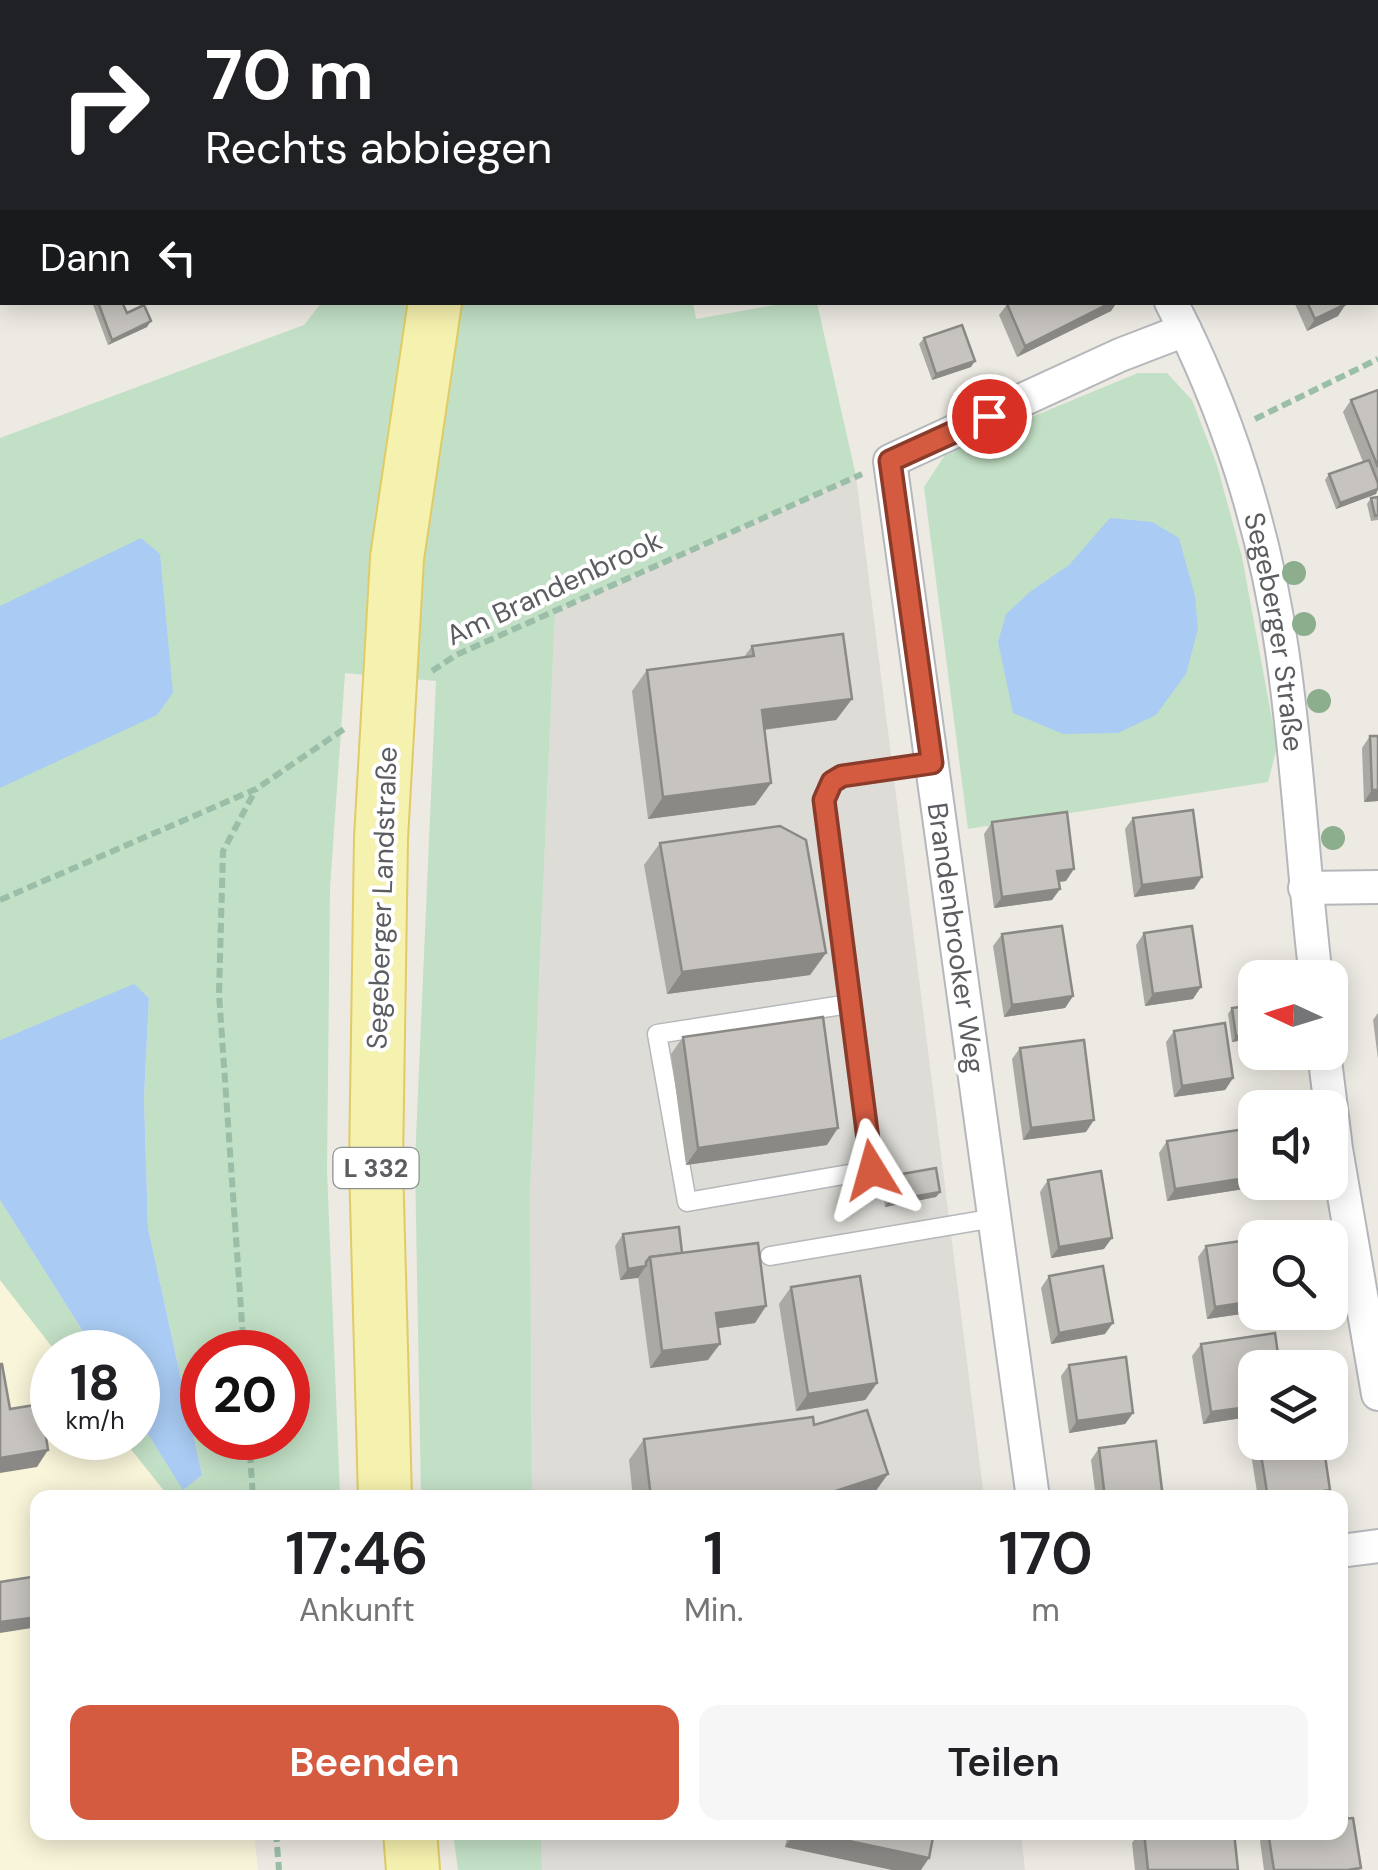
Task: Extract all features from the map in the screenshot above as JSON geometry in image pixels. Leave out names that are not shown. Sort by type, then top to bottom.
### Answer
[{"type":"main road","name":"Segeberger Landstraße","points":[[385,1490],[376,1164],[380,838],[397,558],[436,305]]},
{"type":"main road","points":[[411,1840],[413,1870]]},
{"type":"street","name":"Segeberger Straße","points":[[1178,316],[1228,434],[1262,544],[1282,652],[1314,960]]},
{"type":"street","points":[[890,461],[1120,354],[1178,316]]},
{"type":"street","name":"Brandenbrooker Weg","points":[[890,461],[1033,1490]]},
{"type":"street","points":[[1305,888],[1378,886]]},
{"type":"street","points":[[1326,1070],[1378,1394]]},
{"type":"street","points":[[1348,1549],[1378,1546]]},
{"type":"lane","points":[[849,1004],[657,1034],[687,1202],[872,1170],[824,800],[832,782],[842,776],[932,763]]},
{"type":"lane","points":[[770,1256],[995,1218]]},
{"type":"path","points":[[1228,434],[1378,359]]},
{"type":"path","name":"Am Brandenbrook","points":[[427,674],[456,655],[890,461]]},
{"type":"path","points":[[0,900],[256,788],[353,724]]},
{"type":"path","points":[[242,1330],[219,994],[223,851],[256,788]]},
{"type":"path","points":[[251,1460],[253,1490]]},
{"type":"path","points":[[277,1840],[279,1870]]},
{"type":"shaded area","points":[[856,476],[983,1490],[532,1490],[530,1193],[555,611]]},
{"type":"shaded area","points":[[0,1280],[39,1330],[30,1330],[30,1460],[140,1460],[163,1490],[30,1490],[30,1840],[255,1840],[258,1870],[0,1870]]},
{"type":"shaded area","points":[[541,1840],[1022,1840],[1025,1870],[542,1870]]},
{"type":"green space","points":[[319,305],[694,305],[696,319],[775,305],[817,305],[856,476],[555,611],[530,1193],[532,1490],[421,1490],[415,1161],[436,681],[345,673],[330,888],[327,1170],[340,1490],[163,1490],[140,1460],[160,1460],[160,1453],[183,1489],[202,1475],[199,1460],[310,1460],[310,1330],[180,1330],[180,1374],[148,1228],[144,1099],[149,998],[134,985],[0,1040],[0,438],[304,325]]},
{"type":"green space","points":[[1138,373],[1167,373],[1192,400],[1217,465],[1242,557],[1277,747],[1268,782],[968,829],[924,487],[947,452]]},
{"type":"green space","points":[[0,1200],[82,1330],[39,1330],[0,1280]]},
{"type":"green space","points":[[454,1840],[541,1840],[542,1870],[458,1870]]},
{"type":"water","points":[[1110,518],[1152,522],[1179,538],[1195,596],[1198,629],[1186,674],[1156,715],[1118,733],[1063,734],[1013,713],[998,642],[1006,614],[1069,565]]},
{"type":"water","points":[[141,538],[160,554],[173,693],[157,715],[0,788],[0,606]]},
{"type":"water","points":[[134,984],[149,998],[144,1099],[148,1228],[180,1374],[180,1460],[199,1460],[202,1475],[183,1490],[160,1453],[160,1330],[82,1330],[0,1200],[0,1040]]},
{"type":"building","points":[[99,305],[123,305],[127,313],[144,305],[151,321],[112,340]]},
{"type":"building","points":[[1007,305],[1106,305],[1025,346]]},
{"type":"building","points":[[1308,305],[1344,305],[1315,319]]},
{"type":"building","points":[[962,325],[975,361],[936,374],[924,338]]},
{"type":"building","points":[[1378,390],[1378,467],[1351,400]]},
{"type":"building","points":[[1369,460],[1378,489],[1340,503],[1329,474]]},
{"type":"building","points":[[1378,497],[1378,515],[1375,516],[1371,498]]},
{"type":"building","points":[[843,634],[852,699],[762,710],[771,783],[663,797],[647,670],[754,656],[752,646]]},
{"type":"building","points":[[1370,736],[1378,736],[1378,790],[1372,790]]},
{"type":"building","points":[[1193,810],[1202,877],[1142,885],[1133,818]]},
{"type":"building","points":[[1067,812],[1074,869],[1057,871],[1060,889],[1002,897],[992,822]]},
{"type":"building","points":[[780,826],[806,840],[826,953],[682,972],[660,843]]},
{"type":"building","points":[[1062,926],[1073,996],[1012,1005],[1002,934]]},
{"type":"building","points":[[1192,926],[1201,987],[1153,994],[1144,933]]},
{"type":"building","points":[[1238,1007],[1238,1036],[1236,1036],[1232,1008]]},
{"type":"building","points":[[823,1017],[838,1128],[698,1148],[683,1037]]},
{"type":"building","points":[[1225,1023],[1233,1078],[1182,1086],[1174,1031]]},
{"type":"building","points":[[1084,1040],[1094,1120],[1031,1128],[1020,1048]]},
{"type":"building","points":[[1238,1130],[1238,1179],[1175,1189],[1167,1141]]},
{"type":"building","points":[[936,1168],[940,1192],[889,1201],[885,1177]]},
{"type":"building","points":[[1101,1171],[1112,1238],[1059,1247],[1048,1180]]},
{"type":"building","points":[[679,1227],[682,1253],[650,1257],[646,1266],[628,1269],[623,1234]]},
{"type":"building","points":[[1238,1241],[1238,1304],[1215,1307],[1206,1246]]},
{"type":"building","points":[[758,1243],[766,1306],[716,1313],[720,1344],[662,1351],[650,1257]]},
{"type":"building","points":[[1103,1266],[1113,1323],[1059,1333],[1049,1276]]},
{"type":"building","points":[[860,1276],[877,1383],[808,1394],[791,1287]]},
{"type":"building","points":[[1275,1333],[1277,1350],[1238,1350],[1238,1408],[1211,1412],[1201,1344]]},
{"type":"building","points":[[1126,1357],[1133,1413],[1077,1421],[1069,1365]]},
{"type":"building","points":[[2,1364],[10,1409],[30,1406],[30,1453],[0,1458]]},
{"type":"building","points":[[867,1410],[888,1474],[838,1490],[650,1490],[644,1439],[813,1417],[814,1425]]},
{"type":"building","points":[[1156,1441],[1162,1490],[1104,1490],[1099,1448]]},
{"type":"building","points":[[1262,1460],[1326,1460],[1330,1490],[1267,1490]]},
{"type":"building","points":[[30,1577],[30,1618],[0,1622],[0,1582]]},
{"type":"building","points":[[1348,1818],[1353,1818],[1361,1868],[1274,1870],[1269,1840],[1348,1840]]},
{"type":"building","points":[[845,1840],[932,1840],[929,1858]]},
{"type":"building","points":[[1145,1840],[1235,1840],[1238,1870],[1148,1870]]},
{"type":"route","points":[[872,1170],[824,800],[832,782],[842,776],[932,763],[890,461],[989,416]]}]
